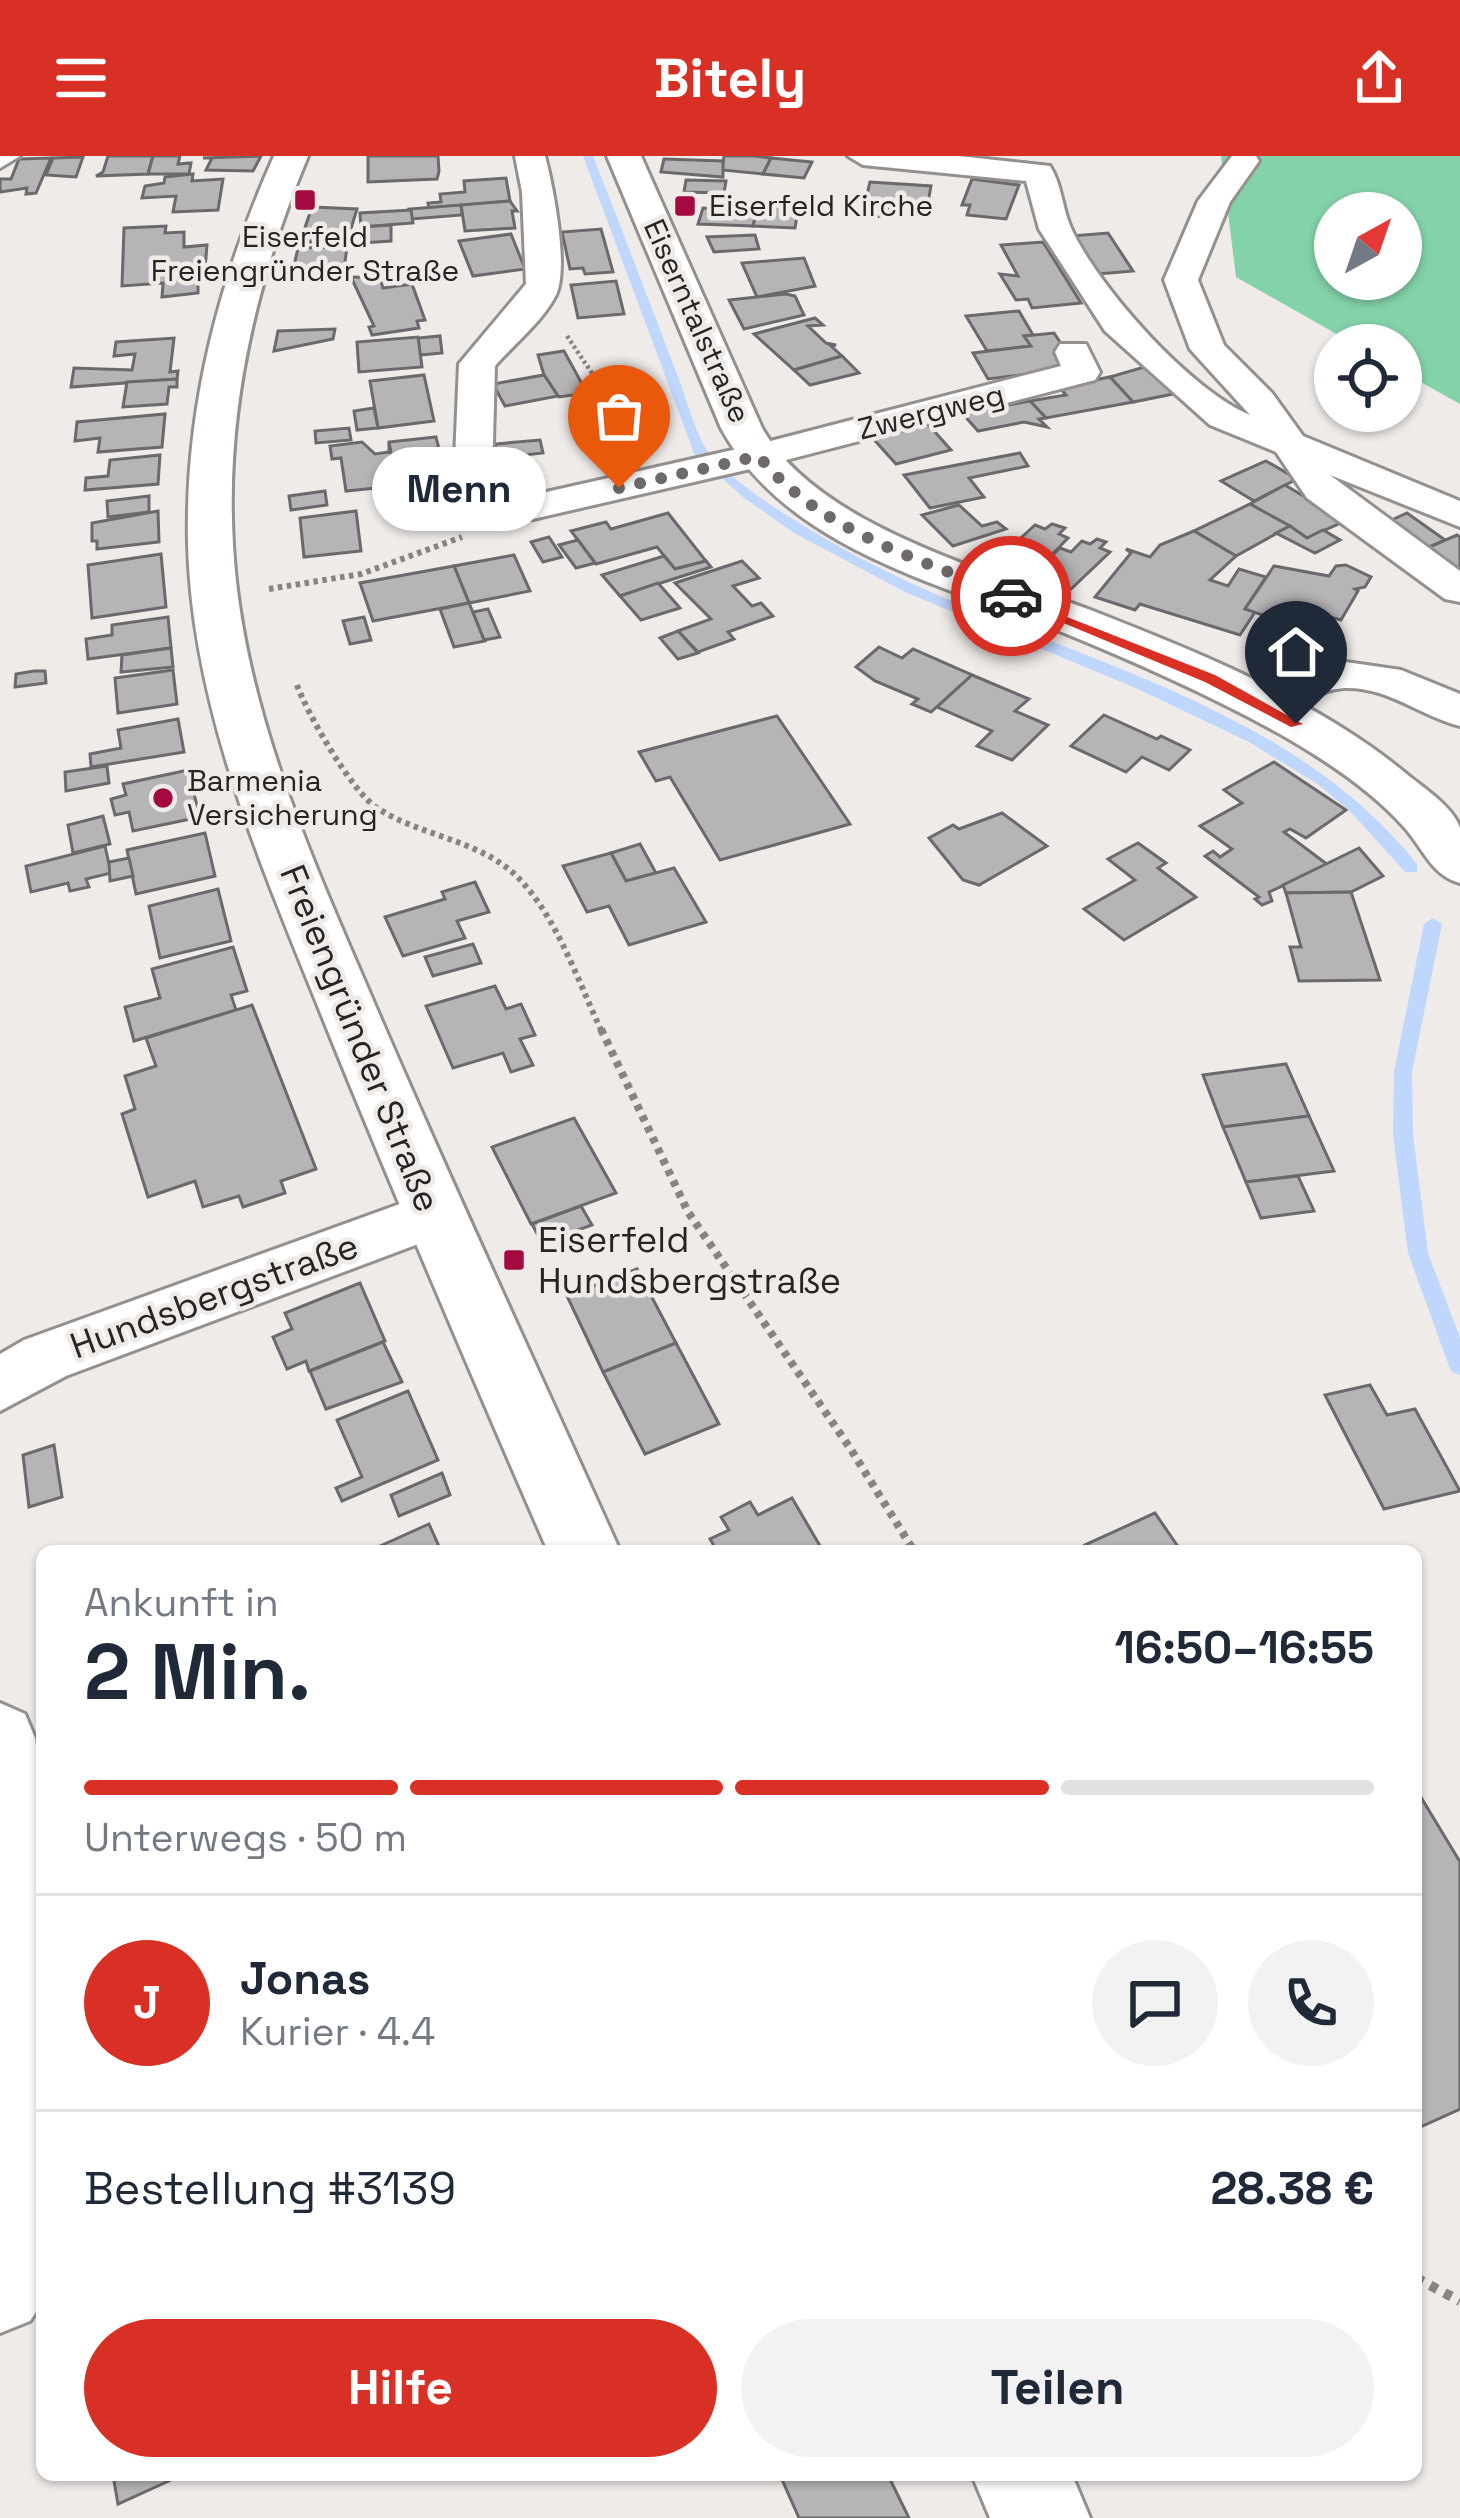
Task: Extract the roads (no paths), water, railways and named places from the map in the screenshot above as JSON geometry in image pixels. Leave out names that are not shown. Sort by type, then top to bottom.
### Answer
[{"type":"main road","name":"Freiengründer Straße","points":[[291,156],[241,289],[216,401],[211,543],[228,673],[260,784],[307,909],[433,1215],[581,1545]]},
{"type":"main road","name":"Eiserntalstraße","points":[[624,156],[706,339],[747,458],[798,496],[866,535],[1264,704],[1328,743],[1416,808],[1460,865]]},
{"type":"main road","points":[[1023,2481],[1041,2518]]},
{"type":"street","points":[[530,156],[538,192],[543,284],[525,312],[477,364],[473,482],[488,502],[533,507],[747,458]]},
{"type":"street","points":[[863,156],[1046,165],[1054,229],[1118,323],[1223,417],[1460,515]]},
{"type":"street","points":[[1244,161],[1214,201],[1181,280],[1208,349],[1259,401],[1321,490],[1460,590]]},
{"type":"street","name":"Zwergweg","points":[[747,458],[1082,372],[1073,352]]},
{"type":"street","points":[[1264,704],[1294,685],[1336,673],[1370,674],[1410,685],[1460,712]]},
{"type":"street","name":"Hundsbergstraße","points":[[0,1385],[45,1358],[433,1215]]},
{"type":"street","points":[[0,1738],[36,2083]]},
{"type":"street","points":[[0,2291],[28,2253],[36,2214]]},
{"type":"waterway","points":[[588,156],[701,453],[748,494],[799,530],[910,589],[1255,738],[1356,807],[1411,868]]},
{"type":"waterway","points":[[1433,924],[1403,1072],[1403,1135],[1418,1253],[1460,1366]]},
{"type":"place","name":"Eiserfeld Freiengründer Straße","points":[[305,200]]},
{"type":"place","name":"Eiserfeld Kirche","points":[[685,206]]},
{"type":"place","name":"Menn","points":[[619,488]]},
{"type":"place","name":"Barmenia Versicherung","points":[[163,798]]},
{"type":"place","name":"Eiserfeld Hundsbergstraße","points":[[514,1260]]}]
